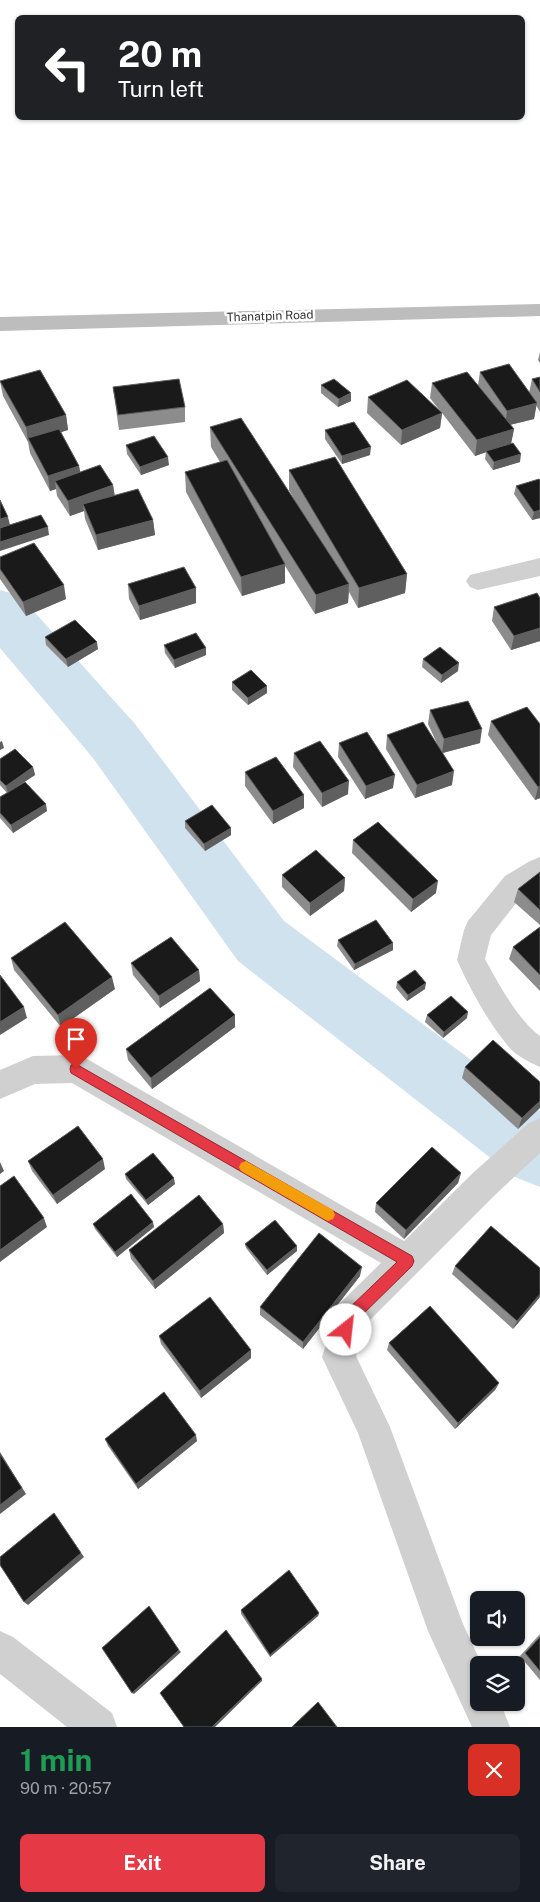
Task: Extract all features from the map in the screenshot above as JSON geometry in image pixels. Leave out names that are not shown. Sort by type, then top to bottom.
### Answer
[{"type":"main road","name":"Thanatpin Road","points":[[0,324],[540,310]]},
{"type":"street","points":[[478,581],[540,567]]},
{"type":"street","points":[[540,869],[515,884],[478,930],[471,960],[484,985],[519,1038],[540,1054]]},
{"type":"street","points":[[0,1085],[33,1070],[76,1069],[408,1261]]},
{"type":"street","points":[[470,1681],[447,1631],[373,1427],[339,1356],[350,1317],[485,1183],[540,1133]]},
{"type":"street","points":[[0,1650],[98,1727]]},
{"type":"street","points":[[484,1711],[491,1727]]},
{"type":"building","points":[[509,364],[537,403],[507,411],[480,372]]},
{"type":"building","points":[[40,370],[66,415],[26,427],[0,381]]},
{"type":"building","points":[[467,372],[514,429],[477,440],[432,383]]},
{"type":"building","points":[[540,377],[540,392],[532,379]]},
{"type":"building","points":[[179,379],[185,407],[118,415],[113,387]]},
{"type":"building","points":[[334,379],[351,393],[339,399],[321,385]]},
{"type":"building","points":[[407,380],[442,413],[402,430],[368,397]]},
{"type":"building","points":[[241,418],[349,584],[316,595],[210,427]]},
{"type":"building","points":[[354,422],[371,447],[342,456],[325,430]]},
{"type":"building","points":[[59,429],[79,466],[48,476],[28,438]]},
{"type":"building","points":[[154,436],[168,457],[140,467],[126,445]]},
{"type":"building","points":[[513,443],[521,454],[494,462],[486,451]]},
{"type":"building","points":[[335,457],[407,574],[359,588],[289,470]]},
{"type":"building","points":[[227,460],[285,564],[241,577],[185,472]]},
{"type":"building","points":[[100,465],[113,485],[68,501],[55,481]]},
{"type":"building","points":[[539,479],[540,510],[534,512],[516,486]]},
{"type":"building","points":[[138,489],[153,520],[96,535],[83,504]]},
{"type":"building","points":[[0,500],[8,517],[0,519]]},
{"type":"building","points":[[41,515],[48,527],[0,542],[0,528]]},
{"type":"building","points":[[34,543],[64,585],[23,602],[0,569],[0,557]]},
{"type":"building","points":[[184,567],[196,588],[139,606],[128,584]]},
{"type":"building","points":[[537,593],[540,598],[540,628],[514,636],[494,607]]},
{"type":"building","points":[[75,620],[97,642],[66,659],[45,637]]},
{"type":"building","points":[[196,633],[206,648],[174,660],[164,645]]},
{"type":"building","points":[[440,647],[459,663],[442,675],[423,659]]},
{"type":"building","points":[[251,670],[267,686],[248,698],[232,682]]},
{"type":"building","points":[[468,701],[482,729],[444,739],[430,710]]},
{"type":"building","points":[[527,707],[540,724],[540,786],[538,787],[491,721]]},
{"type":"building","points":[[423,722],[454,771],[417,785],[387,735]]},
{"type":"building","points":[[367,732],[395,775],[366,786],[339,743]]},
{"type":"building","points":[[320,741],[349,781],[322,793],[294,753]]},
{"type":"building","points":[[15,749],[33,767],[6,786],[0,780],[0,759]]},
{"type":"building","points":[[276,757],[304,795],[273,811],[245,772]]},
{"type":"building","points":[[25,782],[46,804],[11,825],[0,813],[0,797]]},
{"type":"building","points":[[212,805],[231,828],[204,844],[185,821]]},
{"type":"building","points":[[378,822],[438,881],[413,899],[353,840]]},
{"type":"building","points":[[316,850],[345,878],[310,903],[282,875]]},
{"type":"building","points":[[540,872],[540,910],[518,889]]},
{"type":"building","points":[[376,920],[393,943],[355,964],[338,940]]},
{"type":"building","points":[[65,922],[112,977],[58,1015],[11,958]]},
{"type":"building","points":[[540,927],[540,975],[513,947]]},
{"type":"building","points":[[171,937],[199,970],[159,996],[131,963]]},
{"type":"building","points":[[415,970],[426,983],[408,995],[397,982]]},
{"type":"building","points":[[0,975],[24,1007],[0,1022]]},
{"type":"building","points":[[210,988],[235,1015],[151,1078],[126,1049]]},
{"type":"building","points":[[451,996],[468,1012],[444,1032],[427,1015]]},
{"type":"building","points":[[493,1040],[540,1082],[540,1101],[522,1118],[465,1067]]},
{"type":"building","points":[[78,1126],[103,1159],[53,1195],[28,1161]]},
{"type":"building","points":[[432,1147],[461,1173],[406,1230],[376,1203]]},
{"type":"building","points":[[153,1153],[174,1178],[146,1200],[125,1174]]},
{"type":"building","points":[[14,1176],[44,1218],[0,1250],[0,1186]]},
{"type":"building","points":[[131,1194],[153,1222],[115,1252],[93,1224]]},
{"type":"building","points":[[199,1195],[223,1224],[153,1281],[129,1250]]},
{"type":"building","points":[[275,1220],[297,1246],[267,1270],[245,1244]]},
{"type":"building","points":[[491,1226],[540,1268],[540,1294],[517,1321],[455,1266]]},
{"type":"building","points":[[319,1233],[362,1267],[303,1342],[260,1307]]},
{"type":"building","points":[[210,1297],[251,1350],[200,1391],[159,1336]]},
{"type":"building","points":[[430,1306],[499,1383],[458,1423],[389,1343]]},
{"type":"building","points":[[164,1392],[196,1435],[136,1484],[105,1439]]},
{"type":"building","points":[[0,1454],[22,1488],[0,1505]]},
{"type":"building","points":[[54,1513],[81,1553],[24,1602],[0,1565],[0,1557]]},
{"type":"building","points":[[289,1570],[319,1613],[270,1655],[241,1610]]},
{"type":"building","points":[[149,1606],[179,1650],[132,1693],[102,1648]]},
{"type":"building","points":[[226,1630],[262,1679],[212,1727],[184,1727],[160,1693]]},
{"type":"building","points":[[540,1637],[540,1671],[525,1653]]},
{"type":"building","points":[[318,1702],[337,1727],[292,1727]]},
{"type":"waterway","points":[[0,611],[114,741],[261,941],[540,1153]]},
{"type":"slow traffic","points":[[246,1167],[328,1215]]},
{"type":"route","points":[[76,1069],[408,1261],[350,1317],[346,1330]]}]
